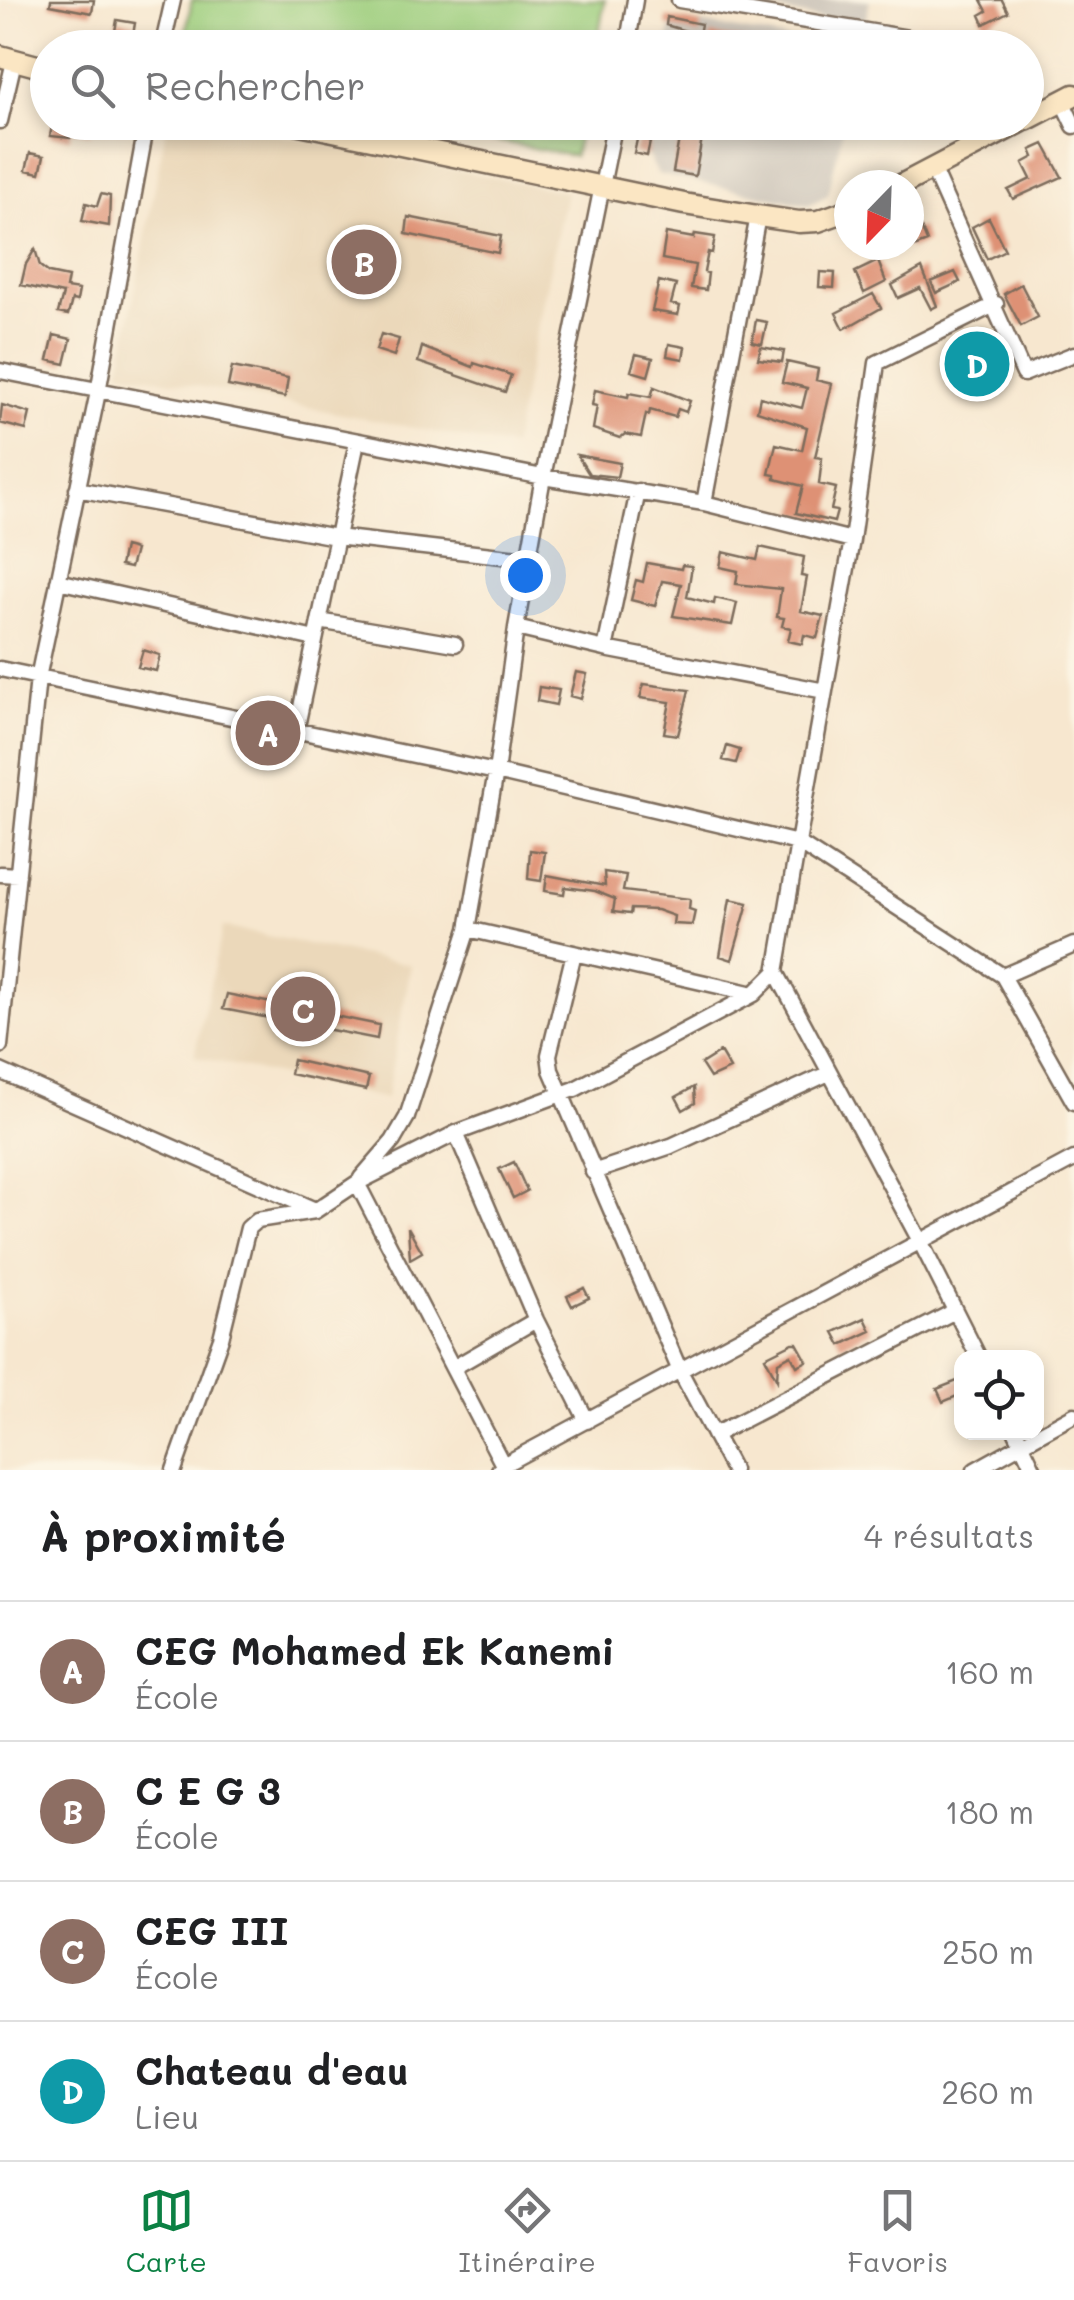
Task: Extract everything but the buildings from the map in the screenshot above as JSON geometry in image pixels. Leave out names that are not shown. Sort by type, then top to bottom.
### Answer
[{"type":"street","points":[[166,30],[172,0]]},
{"type":"street","points":[[630,30],[636,0]]},
{"type":"street","points":[[679,0],[861,30]]},
{"type":"street","points":[[0,121],[7,58]]},
{"type":"street","points":[[1044,111],[1068,98],[1074,126]]},
{"type":"street","points":[[0,1046],[38,678],[98,392],[144,140]]},
{"type":"street","points":[[378,140],[758,216],[818,221],[834,215]]},
{"type":"street","points":[[357,1183],[393,1141],[406,1117],[468,928],[528,559],[611,140]]},
{"type":"street","points":[[924,174],[969,140]]},
{"type":"street","points":[[933,170],[1024,374],[1074,354]]},
{"type":"street","points":[[704,503],[758,216]]},
{"type":"street","points":[[174,1470],[221,1338],[248,1228],[258,1220],[315,1211],[357,1183],[456,1133],[560,1096],[754,994],[776,972],[852,540],[877,364],[996,304]]},
{"type":"street","points":[[0,371],[356,442],[704,503],[852,540]]},
{"type":"street","points":[[296,731],[356,442]]},
{"type":"street","points":[[77,489],[336,537],[528,559]]},
{"type":"street","points":[[605,649],[638,491]]},
{"type":"street","points":[[58,581],[315,639]]},
{"type":"street","points":[[319,621],[455,644]]},
{"type":"street","points":[[516,628],[825,691]]},
{"type":"street","points":[[0,669],[496,772],[798,843],[1003,976],[1074,1102]]},
{"type":"street","points":[[0,874],[18,875]]},
{"type":"street","points":[[468,928],[754,994]]},
{"type":"street","points":[[1003,976],[1074,944]]},
{"type":"street","points":[[574,953],[549,1055],[560,1096],[680,1371],[733,1470]]},
{"type":"street","points":[[776,972],[974,1350]]},
{"type":"street","points":[[0,1072],[315,1211]]},
{"type":"street","points":[[593,1172],[670,1146],[828,1073]]},
{"type":"street","points":[[456,1133],[536,1320],[587,1421]]},
{"type":"street","points":[[357,1183],[501,1468],[1074,1159]]},
{"type":"street","points":[[714,1435],[955,1310]]},
{"type":"street","points":[[452,1368],[536,1320]]},
{"type":"street","points":[[1044,1428],[1074,1416]]},
{"type":"street","points":[[975,1470],[1016,1440]]},
{"type":"street","points":[[1020,1440],[1034,1470]]},
{"type":"shaded area","points":[[722,0],[870,0],[864,27]]},
{"type":"shaded area","points":[[672,18],[737,30],[670,30]]},
{"type":"shaded area","points":[[164,140],[305,140],[566,192],[512,447],[120,371]]},
{"type":"shaded area","points":[[650,140],[840,140],[828,195],[808,205],[658,174],[647,154]]},
{"type":"shaded area","points":[[223,927],[411,965],[386,1099],[194,1056]]},
{"type":"green space","points":[[192,0],[605,0],[599,30],[186,30]]},
{"type":"green space","points":[[493,140],[577,140],[574,156]]},
{"type":"place","name":"C E G 3","points":[[364,262]]},
{"type":"place","name":"Chateau d'eau","points":[[977,364]]},
{"type":"place","name":"CEG Mohamed Ek Kanemi","points":[[268,733]]},
{"type":"place","name":"CEG III","points":[[303,1009]]}]
